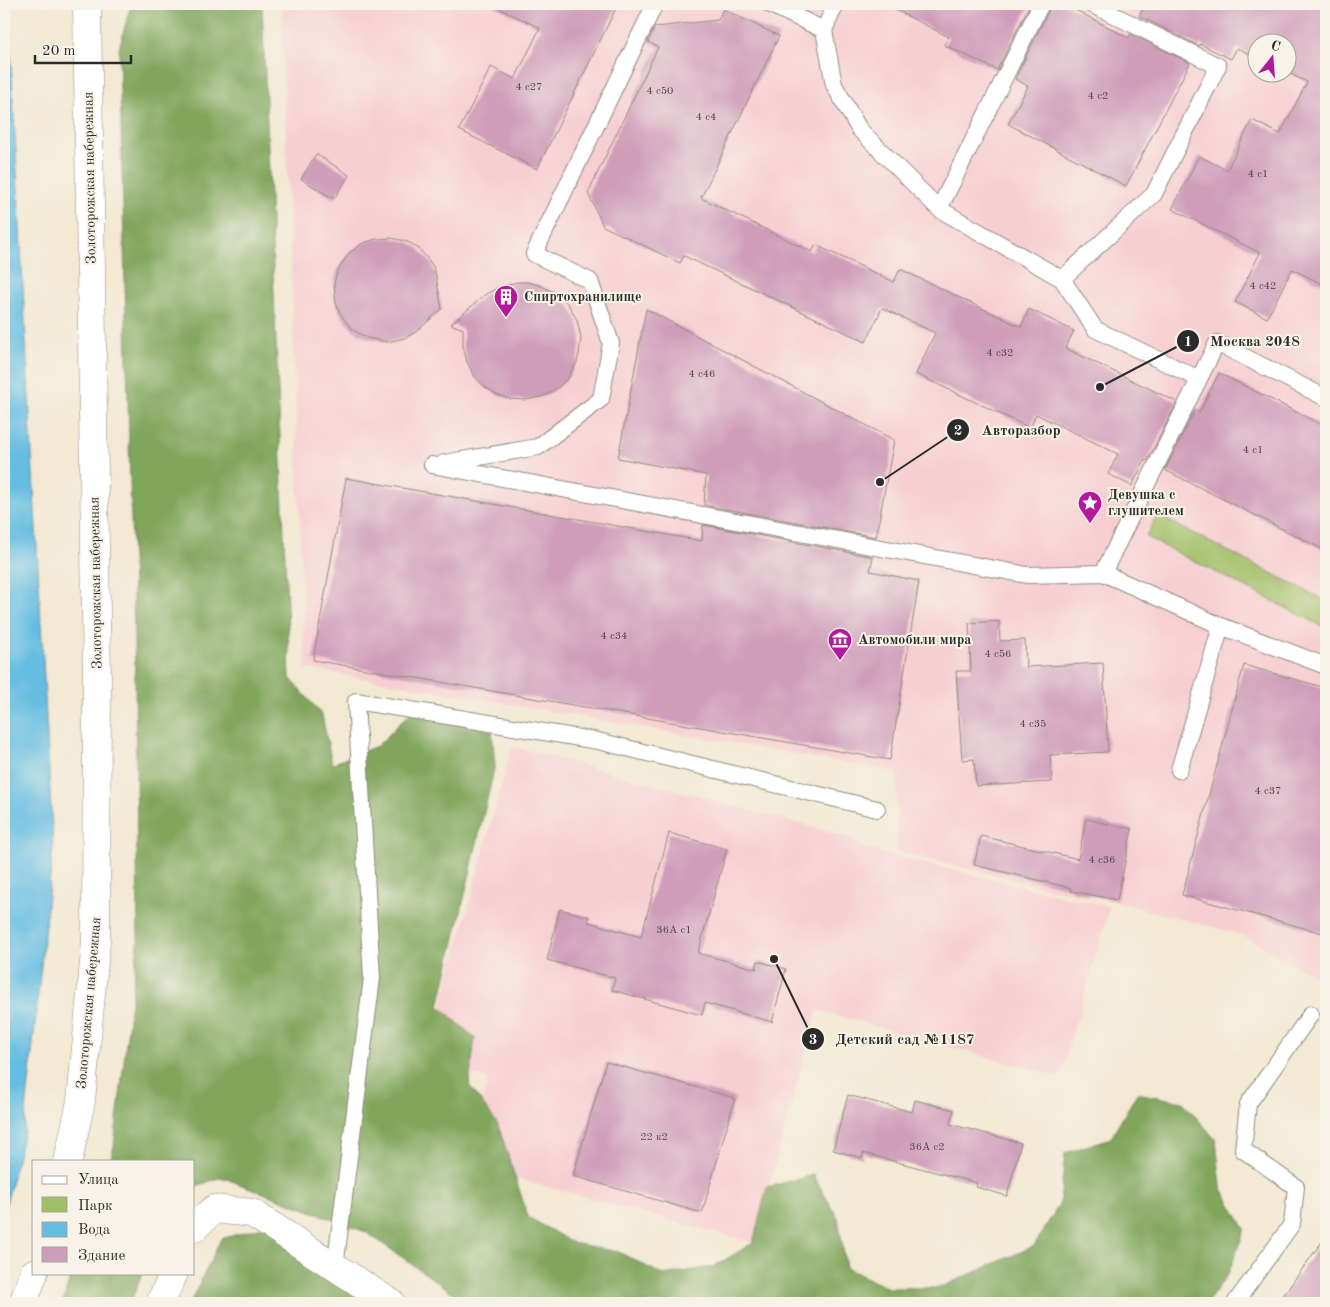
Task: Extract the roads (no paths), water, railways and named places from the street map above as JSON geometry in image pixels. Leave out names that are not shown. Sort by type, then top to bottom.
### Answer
[{"type":"main road","name":"Золоторожская набережная","points":[[68,1160],[81,1101],[96,941],[97,681],[87,4]]},
{"type":"main road","points":[[195,1227],[214,1208],[252,1213],[391,1303]]},
{"type":"main road","points":[[23,1303],[34,1274]]},
{"type":"main road","points":[[160,1303],[174,1274]]},
{"type":"lane","points":[[655,4],[534,254],[590,282],[611,343],[601,399],[538,447],[432,465],[1027,575],[1103,573],[1221,626],[1326,666]]},
{"type":"lane","points":[[769,4],[824,30]]},
{"type":"lane","points":[[836,4],[824,30],[834,85],[859,130],[939,209],[1062,279],[1095,329],[1199,379]]},
{"type":"lane","points":[[939,209],[1041,4]]},
{"type":"lane","points":[[1062,279],[1154,194],[1218,66],[1091,4]]},
{"type":"lane","points":[[1103,573],[1217,342],[1326,398]]},
{"type":"lane","points":[[1179,770],[1221,626]]},
{"type":"lane","points":[[335,1267],[372,978],[356,701],[598,741],[877,809]]},
{"type":"lane","points":[[1236,1303],[1292,1224],[1296,1187],[1243,1150],[1248,1104],[1312,1014]]},
{"type":"water","points":[[4,4],[8,4],[53,847],[24,1132],[4,1212]]},
{"type":"place","name":"Спиртохранилище","points":[[506,318]]},
{"type":"place","name":"Москва 2048","points":[[1100,387]]},
{"type":"place","name":"Авторазбор","points":[[880,482]]},
{"type":"place","name":"Девушка с глушителем","points":[[1090,524]]},
{"type":"place","name":"Автомобили мира","points":[[840,661]]},
{"type":"place","name":"Детский сад №1187","points":[[774,959]]}]
